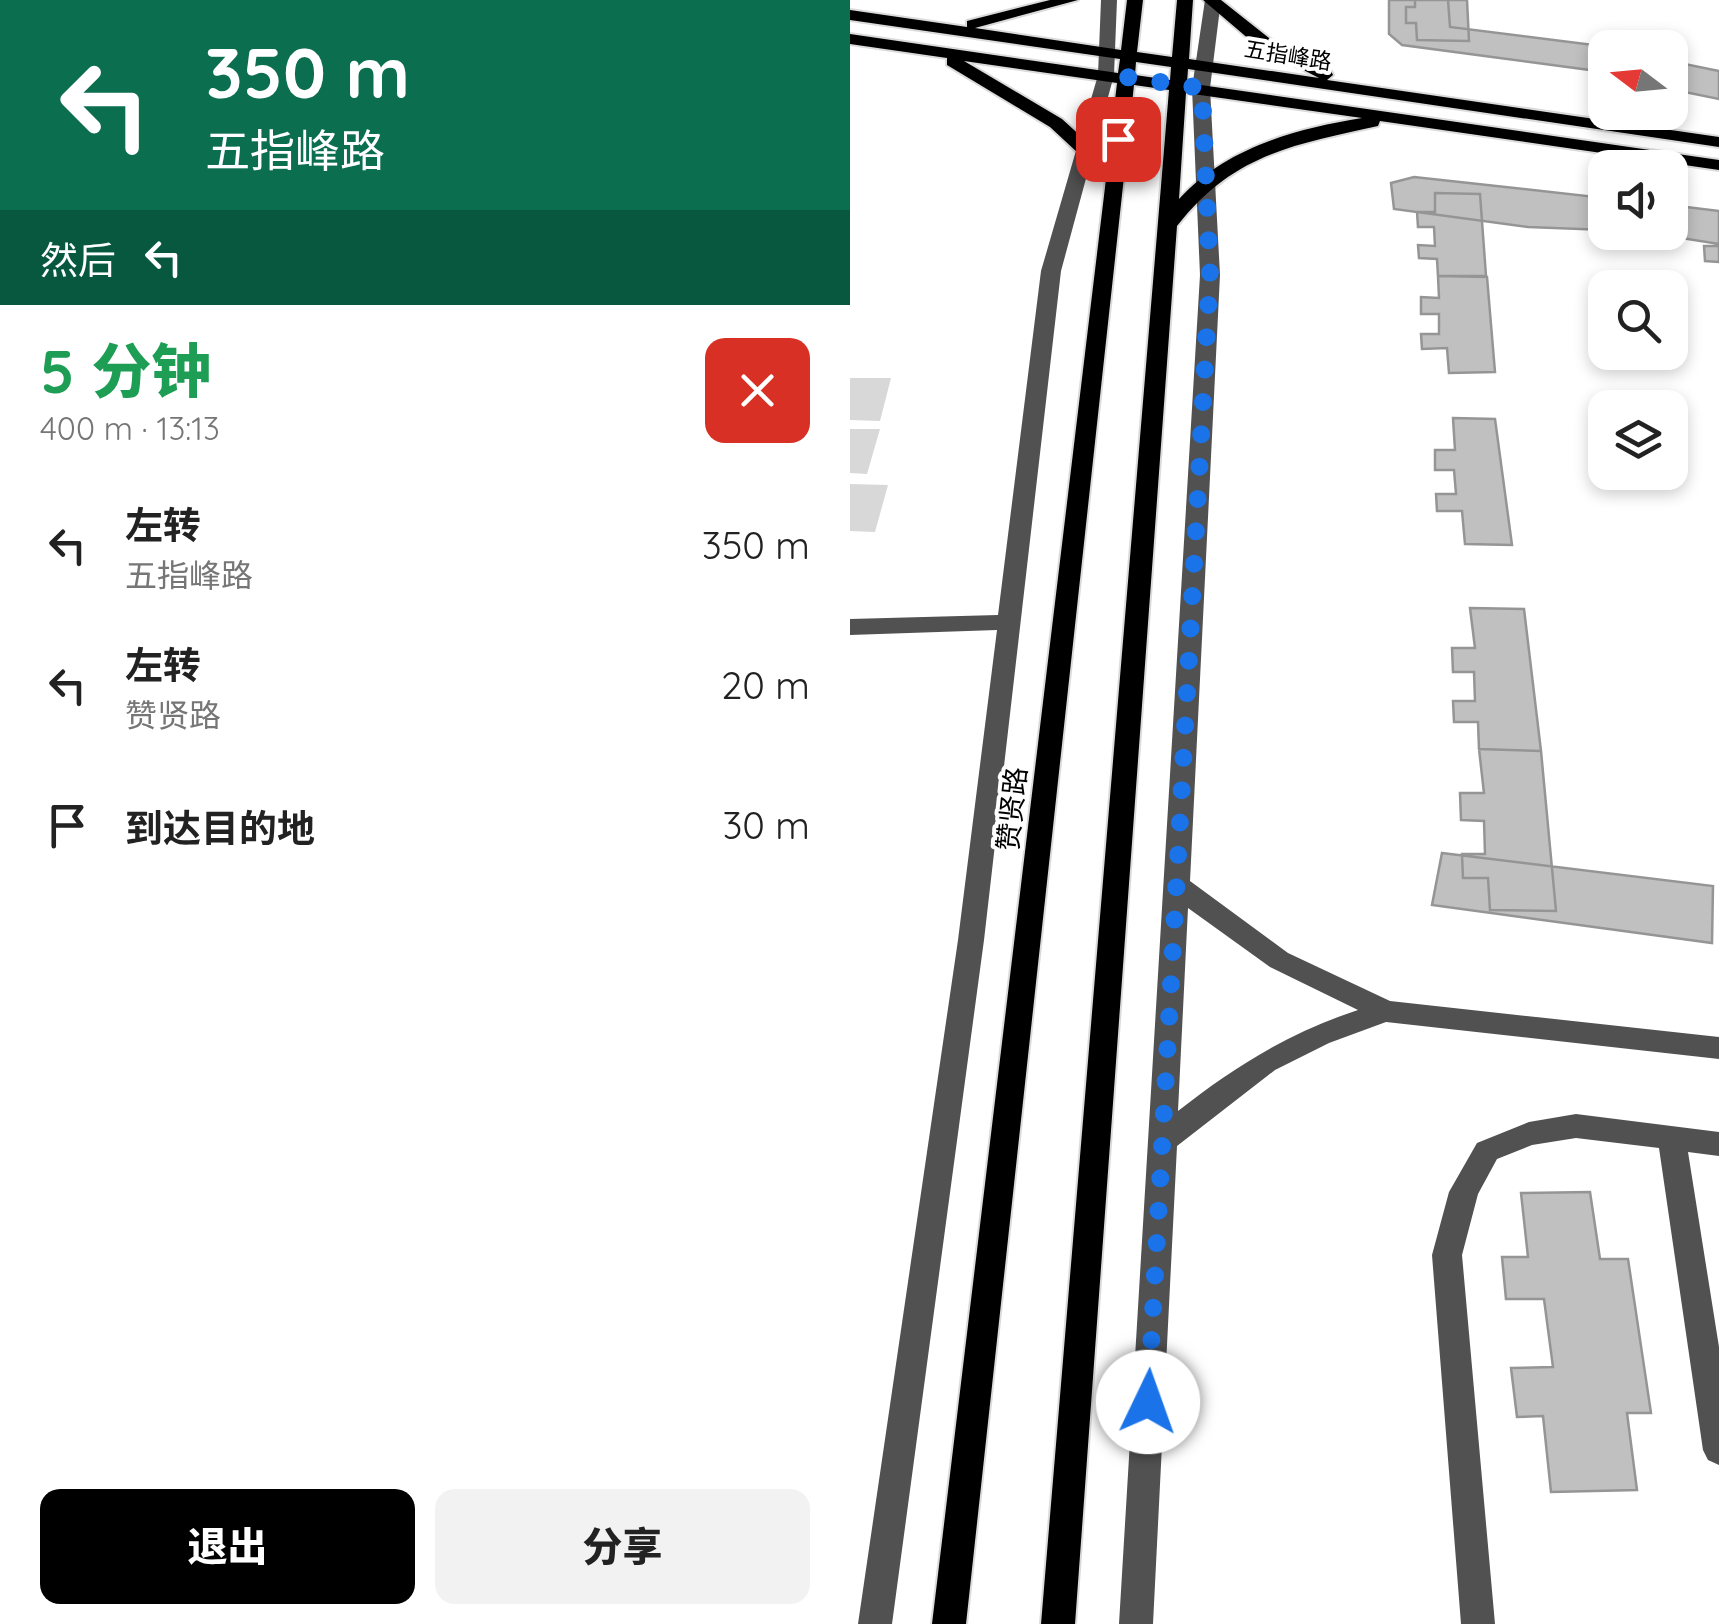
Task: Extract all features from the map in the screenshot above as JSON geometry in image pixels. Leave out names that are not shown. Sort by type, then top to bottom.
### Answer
[{"type":"main road","points":[[940,27],[996,21],[1070,0]]},
{"type":"main road","name":"赞贤路","points":[[950,1624],[1114,177],[1117,63],[1135,0]]},
{"type":"main road","points":[[1058,1624],[1169,222],[1191,74],[1185,0]]},
{"type":"main road","points":[[1212,1],[1263,42],[1357,89]]},
{"type":"main road","name":"五指峰路","points":[[850,15],[940,27],[1191,74],[1357,89],[1719,142]]},
{"type":"main road","name":"五指峰路","points":[[850,39],[930,50],[1117,63]]},
{"type":"main road","points":[[930,50],[1023,100],[1088,150],[1114,177]]},
{"type":"main road","name":"五指峰路","points":[[1191,74],[1406,120],[1719,165]]},
{"type":"main road","points":[[1169,222],[1205,182],[1246,156],[1294,138],[1348,125],[1406,120]]},
{"type":"street","points":[[875,1624],[971,940],[1051,271],[1117,63],[1108,0]]},
{"type":"street","points":[[1136,1624],[1210,274],[1205,182],[1191,74],[1212,1]]},
{"type":"street","points":[[850,627],[1008,622]]},
{"type":"street","points":[[1176,885],[1279,960],[1386,1011],[1719,1048]]},
{"type":"street","points":[[1161,1142],[1241,1076],[1282,1050],[1320,1031],[1386,1011]]},
{"type":"street","points":[[1478,1624],[1447,1255],[1464,1192],[1486,1151],[1529,1134],[1576,1126],[1719,1144]]},
{"type":"street","points":[[1672,1138],[1719,1450]]},
{"type":"shaded area","points":[[850,378],[891,378],[880,421],[850,420]]},
{"type":"shaded area","points":[[850,429],[880,429],[867,474],[850,473]]},
{"type":"shaded area","points":[[850,484],[888,485],[875,532],[850,531]]},
{"type":"building","points":[[1389,0],[1448,0],[1450,27],[1588,44],[1588,70],[1402,45],[1389,34]]},
{"type":"building","points":[[1415,0],[1467,0],[1469,41],[1417,40],[1416,23],[1406,23],[1406,7],[1415,7]]},
{"type":"building","points":[[1688,65],[1719,71],[1719,99],[1688,93]]},
{"type":"building","points":[[1414,177],[1588,196],[1588,229],[1528,227],[1394,209],[1391,183]]},
{"type":"building","points":[[1435,193],[1480,194],[1486,276],[1438,276],[1437,259],[1419,258],[1418,245],[1435,246],[1434,227],[1418,227],[1417,212],[1435,212]]},
{"type":"building","points":[[1688,207],[1719,211],[1719,244],[1688,239]]},
{"type":"building","points":[[1704,246],[1719,246],[1719,262],[1705,261]]},
{"type":"building","points":[[1438,276],[1487,277],[1495,372],[1449,373],[1447,348],[1422,349],[1421,334],[1439,334],[1439,314],[1421,314],[1421,297],[1439,298]]},
{"type":"building","points":[[1453,418],[1495,419],[1512,545],[1465,544],[1462,511],[1437,511],[1436,494],[1456,494],[1454,470],[1435,470],[1435,450],[1455,450]]},
{"type":"building","points":[[1470,608],[1524,609],[1541,751],[1479,749],[1478,722],[1454,722],[1453,701],[1475,701],[1474,672],[1453,672],[1452,648],[1475,648]]},
{"type":"building","points":[[1479,749],[1541,751],[1556,911],[1490,910],[1488,878],[1463,878],[1462,854],[1485,854],[1484,821],[1461,820],[1460,793],[1484,793]]},
{"type":"building","points":[[1442,853],[1713,886],[1712,943],[1432,905]]},
{"type":"building","points":[[1590,1192],[1600,1259],[1628,1259],[1651,1413],[1627,1413],[1637,1490],[1551,1492],[1543,1416],[1517,1417],[1511,1368],[1553,1367],[1544,1299],[1506,1299],[1502,1257],[1528,1257],[1521,1193]]},
{"type":"route","points":[[1118,139],[1126,77],[1202,88],[1210,274],[1148,1402]]}]
